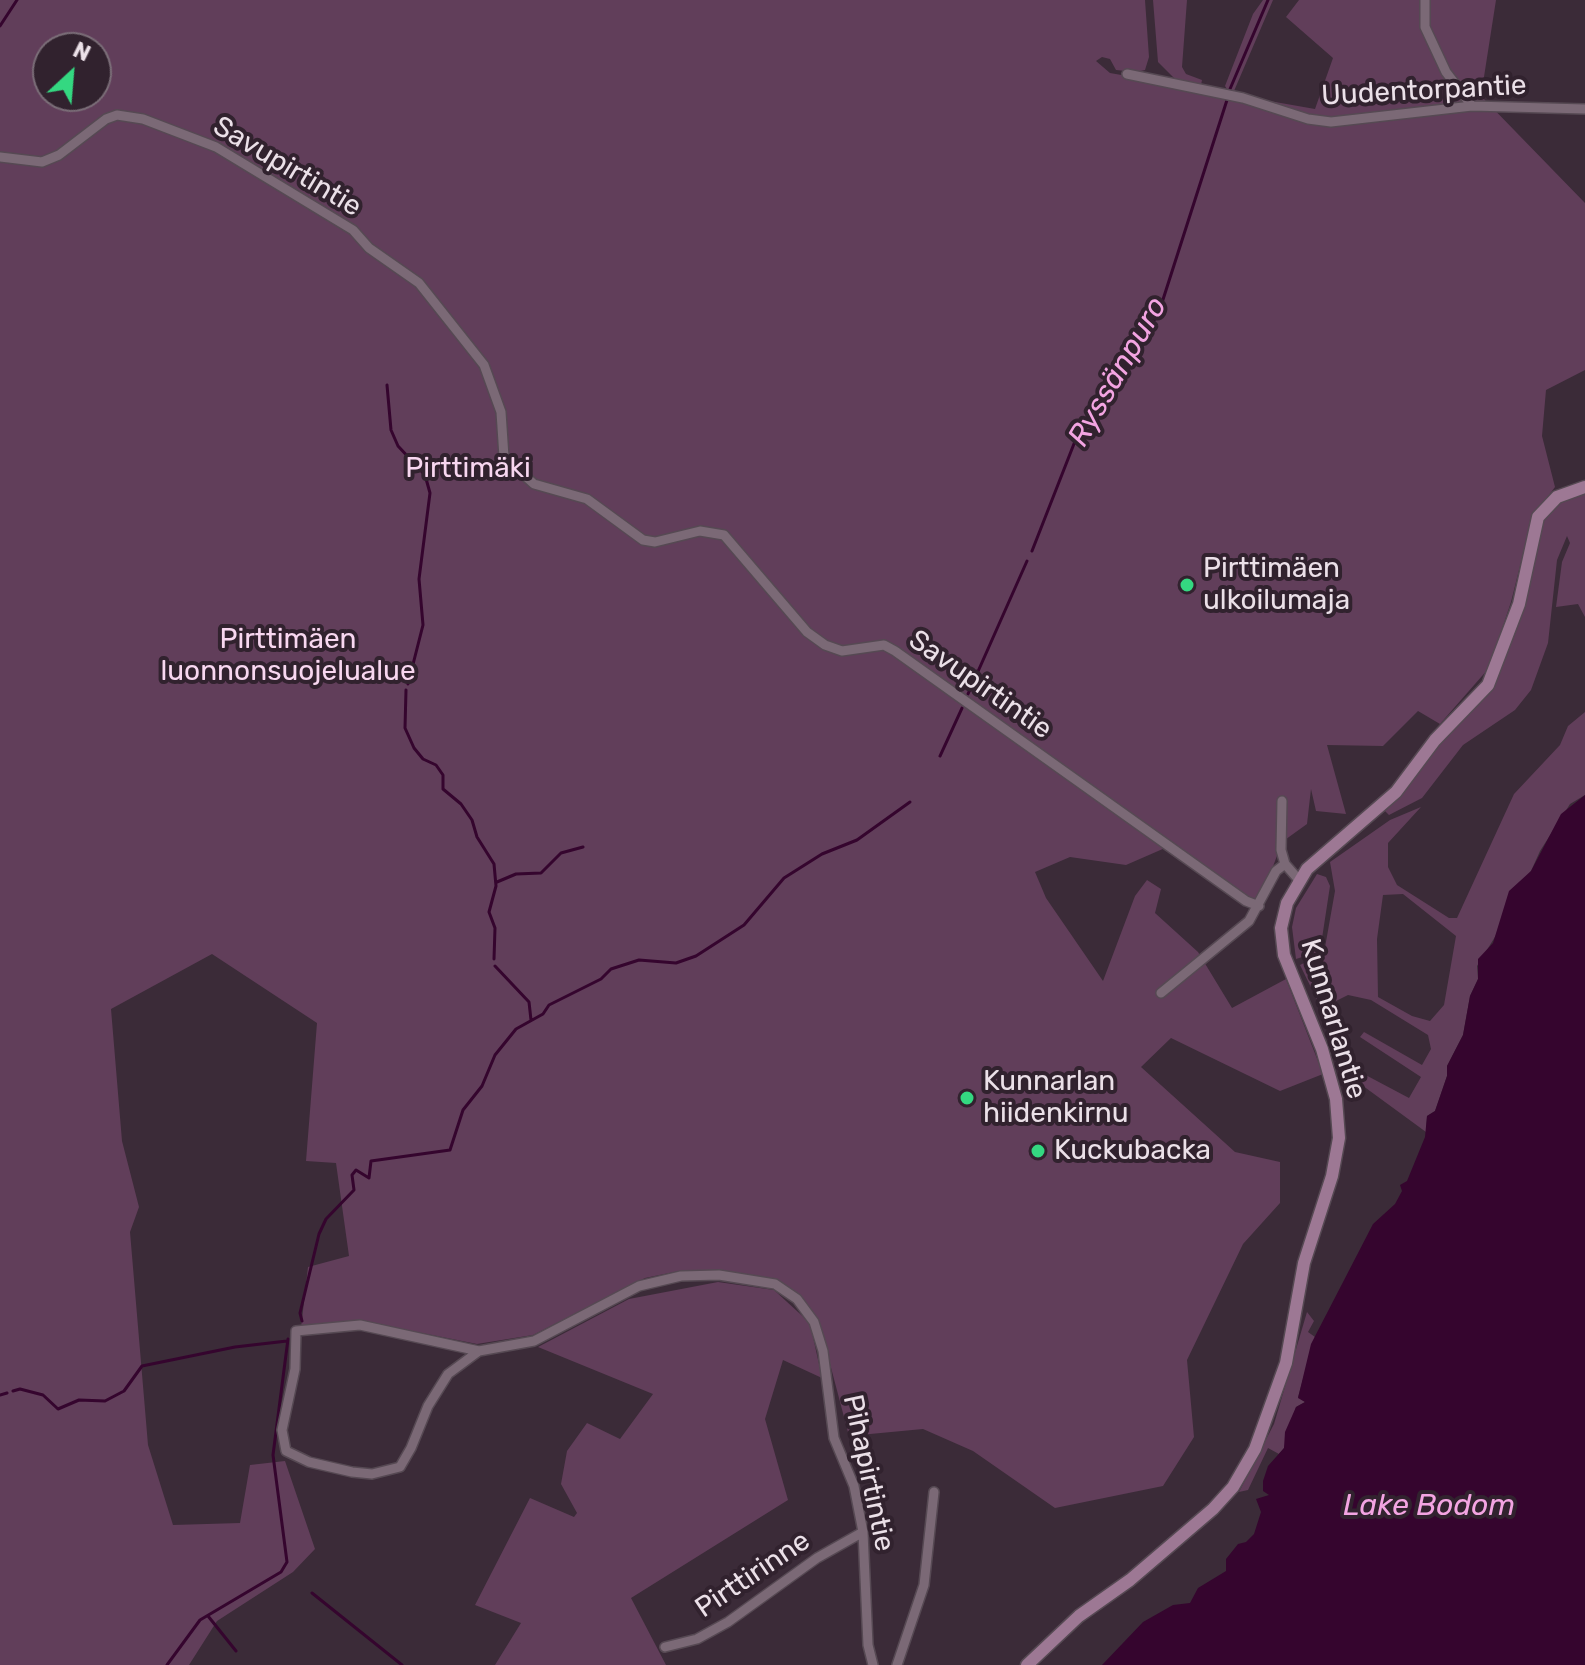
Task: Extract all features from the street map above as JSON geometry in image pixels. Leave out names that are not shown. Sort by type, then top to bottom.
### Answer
[{"type":"main road","name":"Kunnarlantie","points":[[1027,1665],[1079,1616],[1130,1580],[1213,1509],[1246,1466],[1277,1393],[1293,1334],[1304,1263],[1332,1176],[1339,1138],[1336,1099],[1322,1049],[1284,955],[1283,918],[1299,880],[1396,792],[1435,740],[1488,685],[1519,604],[1538,517],[1557,497],[1585,487]]},
{"type":"street","points":[[1425,0],[1425,27],[1446,72],[1472,106]]},
{"type":"street","name":"Uudentorpantie","points":[[1127,74],[1233,95],[1331,122],[1472,106],[1585,109]]},
{"type":"street","name":"Savupirtintie","points":[[0,157],[42,162],[59,155],[106,119],[117,115],[143,119],[216,147],[353,230],[369,248],[419,283],[484,365],[501,412],[504,457],[534,484],[587,499],[643,540],[655,542],[700,531],[724,535],[807,632],[825,645],[842,651],[884,645],[895,651],[1246,901],[1259,906]]},
{"type":"street","points":[[1282,801],[1281,850],[1285,864],[1299,880]]},
{"type":"street","points":[[1161,993],[1249,921],[1276,871],[1285,864]]},
{"type":"street","name":"Pihapirtintie","points":[[479,1351],[448,1374],[428,1406],[400,1467],[372,1474],[352,1472],[309,1462],[286,1451],[282,1430],[295,1369],[296,1331],[360,1325],[479,1351],[534,1341],[639,1286],[681,1276],[719,1275],[775,1284],[797,1299],[814,1322],[823,1351],[834,1438],[854,1486],[863,1532],[868,1645],[873,1665]]},
{"type":"street","points":[[897,1665],[924,1585],[934,1492]]},
{"type":"street","name":"Pirttirinne","points":[[665,1647],[697,1639],[728,1622],[817,1558],[863,1532]]},
{"type":"green space","name":"Pirttimäki","points":[[0,0],[1145,0],[1149,57],[1145,70],[1116,70],[1110,59],[1102,57],[1096,61],[1110,73],[1315,109],[1333,58],[1286,17],[1299,0],[1496,0],[1481,96],[1585,203],[1585,370],[1546,390],[1542,436],[1555,487],[1532,518],[1511,602],[1489,668],[1440,724],[1418,711],[1383,746],[1327,745],[1346,814],[1316,811],[1311,789],[1307,824],[1282,842],[1257,910],[1165,848],[1126,865],[1070,857],[1035,872],[1046,898],[1103,981],[1135,896],[1147,880],[1161,889],[1155,913],[1198,952],[1232,1008],[1286,979],[1323,1074],[1280,1091],[1171,1038],[1141,1067],[1235,1152],[1280,1162],[1280,1203],[1243,1244],[1187,1360],[1194,1437],[1163,1486],[1055,1508],[973,1451],[923,1429],[849,1436],[819,1322],[800,1297],[780,1283],[726,1271],[684,1270],[645,1278],[533,1335],[477,1344],[362,1321],[301,1328],[308,1267],[349,1256],[336,1163],[306,1161],[317,1023],[212,954],[111,1009],[122,1141],[139,1207],[130,1232],[148,1445],[173,1525],[240,1523],[250,1465],[285,1461],[315,1549],[293,1572],[217,1621],[189,1665],[0,1665]]},
{"type":"green space","points":[[1153,0],[1187,0],[1182,67],[1186,74],[1202,80],[1201,85],[1174,78],[1158,62]]},
{"type":"green space","points":[[1263,0],[1273,0],[1234,91],[1228,91],[1225,86],[1253,14]]},
{"type":"green space","points":[[1585,492],[1585,617],[1578,604],[1556,607],[1562,562],[1570,543],[1567,536],[1557,560],[1548,643],[1531,690],[1515,710],[1463,745],[1422,798],[1389,815],[1384,810],[1497,676],[1515,634],[1533,568],[1536,534],[1545,514],[1557,502]]},
{"type":"green space","points":[[1585,712],[1585,795],[1570,804],[1531,871],[1508,900],[1498,932],[1477,966],[1478,979],[1470,996],[1463,1035],[1447,1066],[1447,1076],[1435,1111],[1427,1116],[1426,1132],[1344,1072],[1343,1063],[1409,1098],[1421,1077],[1360,1037],[1364,1032],[1422,1065],[1431,1049],[1428,1035],[1371,1000],[1348,995],[1330,1004],[1324,1014],[1300,965],[1324,953],[1335,891],[1330,862],[1390,820],[1421,807],[1388,843],[1388,867],[1397,885],[1449,918],[1457,918],[1514,794],[1560,745],[1568,726]],"holes":[[[1403,894],[1456,936],[1444,1005],[1430,1021],[1412,1016],[1378,997],[1377,939],[1383,895]]]},
{"type":"green space","points":[[1317,874],[1326,877],[1330,886],[1321,945],[1318,952],[1296,959],[1292,927],[1296,908]]},
{"type":"green space","points":[[718,1282],[774,1290],[810,1323],[822,1378],[783,1360],[765,1419],[788,1500],[631,1598],[666,1665],[495,1665],[521,1623],[475,1605],[530,1498],[574,1517],[577,1513],[561,1484],[567,1451],[587,1423],[620,1439],[653,1394],[538,1347],[629,1299]]},
{"type":"green space","points":[[1307,1312],[1314,1321],[1308,1332],[1315,1337],[1298,1397],[1305,1402],[1296,1407],[1284,1448],[1279,1454],[1268,1448],[1248,1490],[1239,1492],[1274,1424]]},
{"type":"water","name":"Lake Bodom","points":[[1585,795],[1585,1665],[1102,1665],[1143,1622],[1173,1605],[1190,1603],[1198,1588],[1226,1571],[1226,1559],[1238,1544],[1246,1542],[1254,1534],[1261,1512],[1256,1499],[1269,1495],[1263,1491],[1268,1466],[1284,1448],[1285,1432],[1296,1407],[1305,1402],[1298,1398],[1311,1344],[1373,1224],[1395,1204],[1402,1191],[1400,1185],[1407,1181],[1425,1137],[1427,1116],[1435,1111],[1447,1076],[1447,1066],[1463,1035],[1470,996],[1478,979],[1478,959],[1493,943],[1509,891],[1531,871],[1561,814]]},
{"type":"waterway","points":[[0,26],[17,0]]},
{"type":"waterway","name":"Ryssänpuro","points":[[1230,89],[1268,0]]},
{"type":"waterway","name":"Ryssänpuro","points":[[1032,551],[1079,431],[1127,366],[1159,312],[1227,100]]},
{"type":"waterway","points":[[387,385],[391,430],[398,446],[425,475],[430,493],[419,579],[423,625],[408,684]]},
{"type":"waterway","name":"Ryssänpuro","points":[[968,694],[1027,561]]},
{"type":"waterway","points":[[406,690],[405,728],[414,748],[423,759],[436,765],[443,775],[443,789],[461,804],[472,820],[477,837],[494,864],[496,886],[489,912],[495,928],[494,959]]},
{"type":"waterway","name":"Ryssänpuro","points":[[940,756],[962,708]]},
{"type":"waterway","name":"Ryssänpuro","points":[[302,1321],[300,1313],[319,1234],[326,1219],[354,1190],[352,1175],[356,1170],[369,1178],[371,1161],[450,1150],[463,1110],[482,1086],[495,1055],[516,1029],[543,1014],[549,1005],[601,979],[611,969],[639,960],[676,963],[696,956],[744,925],[784,878],[822,854],[857,840],[910,802]]},
{"type":"waterway","points":[[497,882],[516,874],[541,873],[561,853],[583,847]]},
{"type":"waterway","points":[[495,966],[529,1002],[531,1020]]},
{"type":"waterway","name":"Ryssänpuro","points":[[167,1665],[200,1620],[281,1572],[287,1562],[273,1455],[288,1339]]},
{"type":"waterway","points":[[13,1391],[20,1389],[43,1395],[58,1409],[79,1400],[105,1401],[124,1391],[142,1366],[235,1347],[287,1341]]},
{"type":"waterway","points":[[0,1395],[7,1393]]},
{"type":"waterway","points":[[312,1593],[402,1665]]},
{"type":"waterway","points":[[208,1616],[236,1651]]},
{"type":"place","name":"Pirttimäen ulkoilumaja","points":[[1187,585]]},
{"type":"place","name":"Kunnarlan hiidenkirnu","points":[[967,1098]]},
{"type":"place","name":"Kuckubacka","points":[[1038,1151]]},
{"type":"park label","name":"Pirttimäen luonnonsuojelualue","points":[[288,656]]}]
